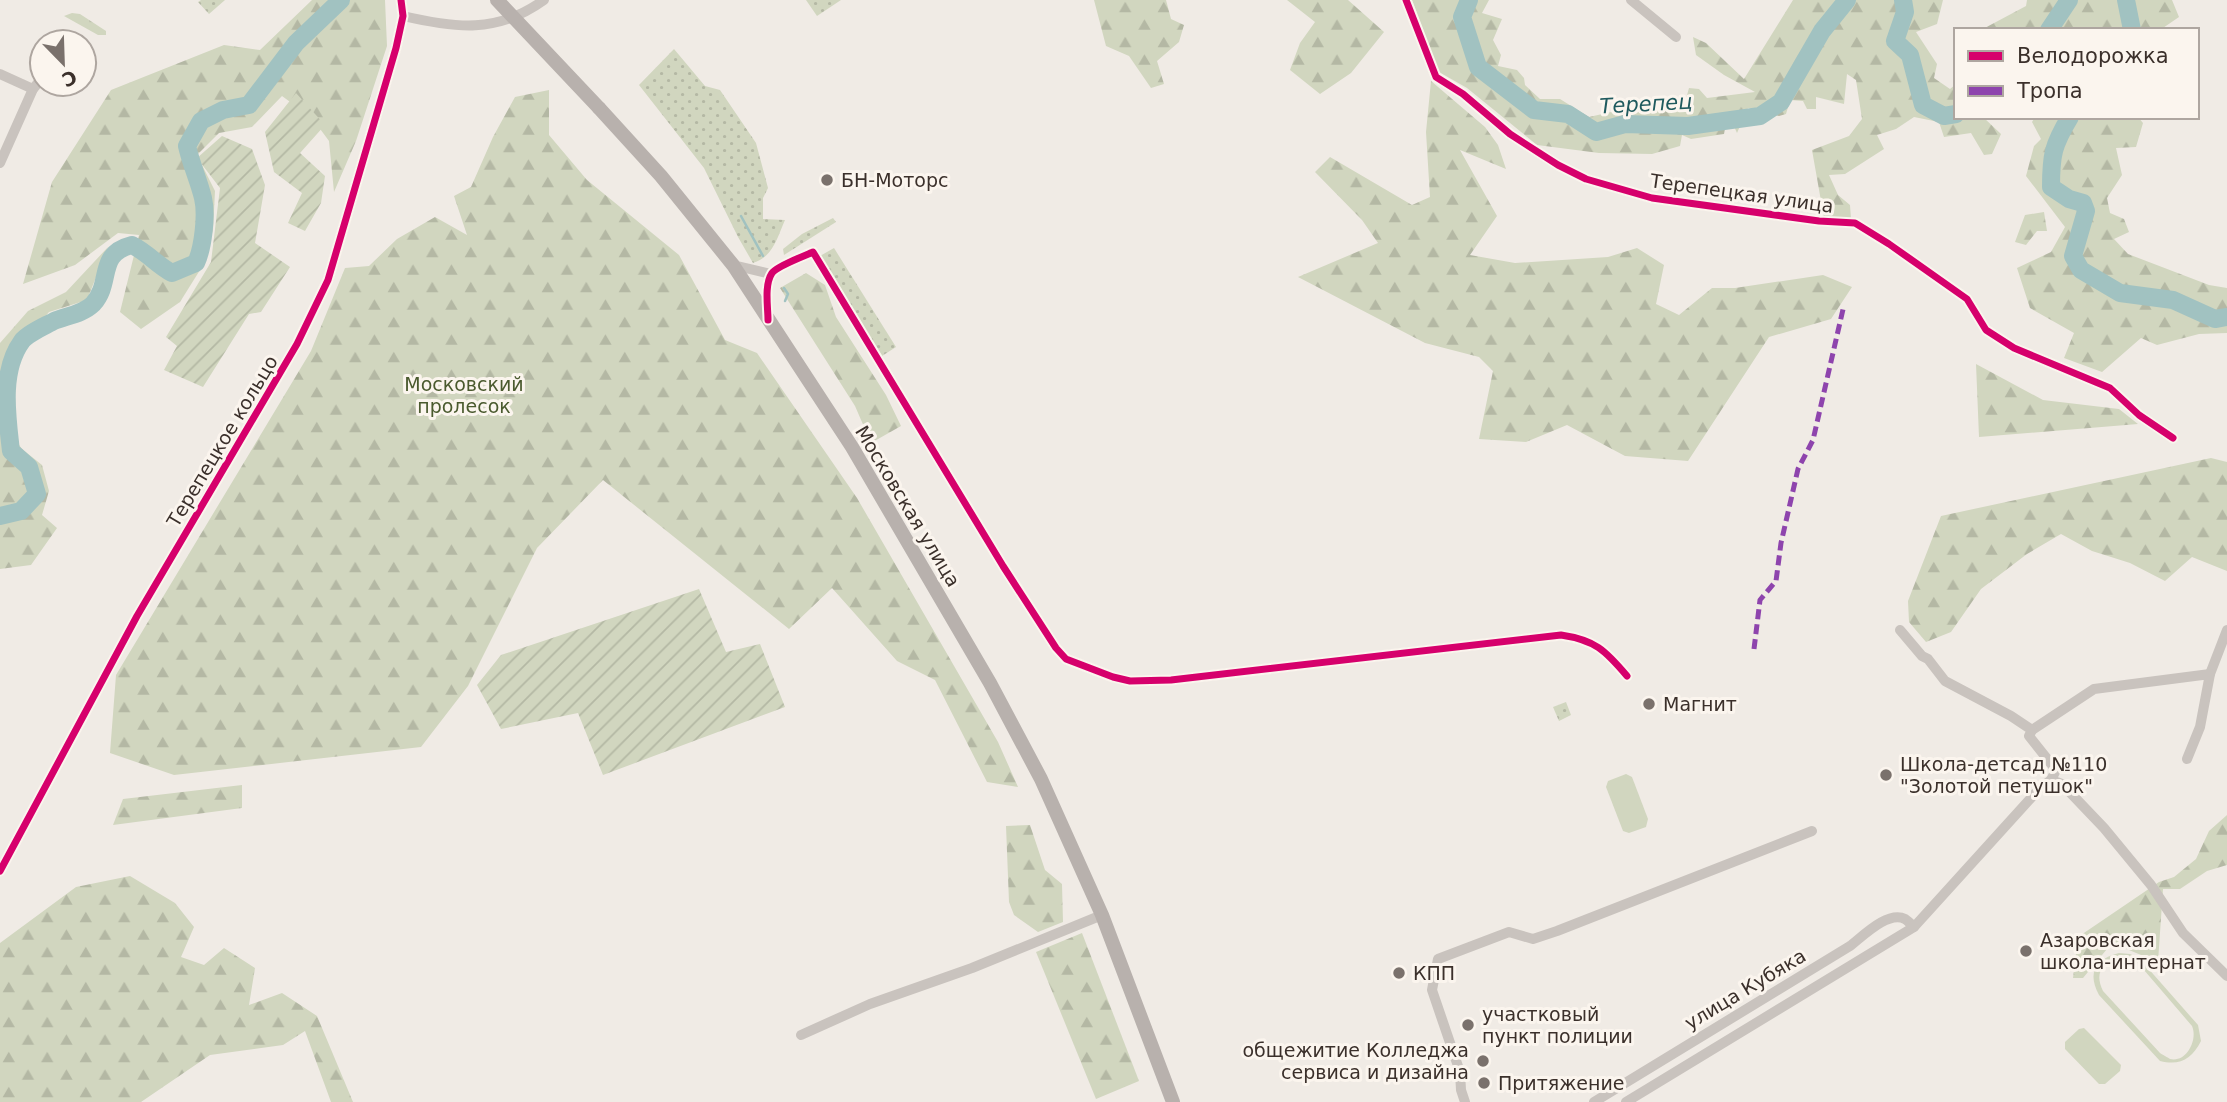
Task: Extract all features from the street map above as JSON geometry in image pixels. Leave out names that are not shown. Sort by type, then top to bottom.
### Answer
[{"type":"main road","name":"Московская улица","points":[[497,0],[662,176],[733,265],[852,447],[990,683],[1041,779],[1102,915],[1173,1102]]},
{"type":"street","name":"Терепецкое кольцо","points":[[0,871],[137,616],[297,344],[328,280],[403,16],[401,0]]},
{"type":"street","points":[[403,16],[454,27],[485,24],[514,18],[544,0]]},
{"type":"street","name":"Терепецкая улица","points":[[1406,0],[1436,77],[1463,94],[1510,134],[1558,165],[1586,179],[1652,198],[1819,221],[1855,223],[1967,299],[1986,330],[2014,348],[2110,388],[2139,415],[2173,438]]},
{"type":"street","points":[[1631,0],[1676,37]]},
{"type":"street","points":[[0,74],[28,87]]},
{"type":"street","points":[[0,163],[29,98]]},
{"type":"street","points":[[768,320],[771,274],[813,252],[1003,566],[1056,648],[1066,659],[1130,681],[1171,680],[1561,635],[1582,638],[1597,644],[1627,676]]},
{"type":"street","points":[[733,265],[771,274]]},
{"type":"street","points":[[1900,629],[1945,681],[2032,730]]},
{"type":"street","points":[[2187,759],[2200,727],[2210,674],[2227,630]]},
{"type":"street","points":[[2210,674],[2094,689],[2032,730],[2029,736],[2056,770],[2051,780],[2062,784],[2104,828],[2151,885],[2183,933],[2227,976]]},
{"type":"street","name":"улица Кубяка","points":[[1626,1102],[1914,927],[2040,788],[2051,780]]},
{"type":"street","points":[[1465,1102],[1461,1090],[1461,1072],[1432,990],[1438,960],[1509,932],[1533,939],[1557,931],[1812,831]]},
{"type":"street","points":[[801,1035],[870,1004],[972,968],[1102,915]]},
{"type":"street","name":"улица Кубяка","points":[[1594,1102],[1850,946],[1882,923],[1893,917],[1904,918],[1914,927]]},
{"type":"green space","points":[[225,0],[209,14],[198,2]]},
{"type":"green space","points":[[312,0],[385,0],[387,46],[356,141],[334,192],[329,141],[312,118],[282,96],[252,127],[219,133],[197,155],[215,191],[213,230],[200,270],[180,302],[141,329],[120,312],[139,235],[118,233],[75,265],[23,284],[52,182],[111,90],[224,45],[260,50]]},
{"type":"green space","points":[[806,0],[841,0],[817,16]]},
{"type":"green space","points":[[1094,0],[1166,0],[1171,19],[1184,25],[1179,42],[1157,61],[1164,84],[1151,88],[1129,56],[1106,46]]},
{"type":"green space","points":[[1287,0],[1348,0],[1384,32],[1351,73],[1320,94],[1290,70],[1300,43],[1315,22]]},
{"type":"green space","points":[[1412,0],[1489,0],[1482,13],[1502,19],[1493,40],[1501,55],[1498,66],[1517,70],[1524,78],[1525,85],[1540,99],[1560,99],[1589,117],[1629,108],[1663,111],[1684,106],[1689,88],[1699,89],[1707,98],[1755,92],[1696,55],[1693,37],[1706,43],[1744,79],[1793,0],[1943,0],[1937,24],[1916,32],[1937,64],[1934,78],[1950,89],[1954,86],[1954,119],[1985,119],[2001,134],[1992,154],[1984,155],[1971,133],[1944,137],[1939,122],[1914,117],[1896,129],[1877,135],[1884,149],[1845,174],[1829,175],[1838,195],[1850,205],[1851,219],[1824,218],[1812,150],[1849,136],[1862,119],[1856,80],[1847,74],[1844,104],[1816,97],[1816,109],[1807,109],[1803,101],[1790,100],[1786,114],[1779,116],[1748,108],[1737,133],[1728,113],[1724,134],[1691,139],[1682,135],[1680,146],[1652,154],[1599,153],[1537,145],[1467,88],[1439,72]]},
{"type":"green space","points":[[2027,0],[2172,0],[2179,17],[2163,28],[1985,28],[2026,6]]},
{"type":"green space","points":[[80,14],[106,31],[106,35],[98,35],[98,28],[85,28],[64,16]]},
{"type":"green space","points":[[674,49],[705,86],[720,90],[756,143],[768,188],[763,198],[763,219],[785,220],[770,252],[753,263],[704,168],[639,85]]},
{"type":"green space","points":[[1431,81],[1485,127],[1498,145],[1506,169],[1460,150],[1497,216],[1470,255],[1515,263],[1608,257],[1637,248],[1664,265],[1656,304],[1679,315],[1712,288],[1735,288],[1823,275],[1852,287],[1831,319],[1769,337],[1688,461],[1625,456],[1567,425],[1526,442],[1479,439],[1493,371],[1479,357],[1425,343],[1298,277],[1378,243],[1362,220],[1315,172],[1330,157],[1412,205],[1430,197],[1426,132]]},
{"type":"green space","name":"Московский пролесок","points":[[549,90],[549,135],[587,180],[679,255],[725,340],[757,353],[857,498],[998,742],[1018,787],[987,782],[935,680],[897,661],[832,588],[789,629],[603,480],[537,548],[468,686],[421,747],[174,775],[110,753],[116,675],[311,351],[345,268],[369,266],[397,239],[435,217],[467,235],[454,196],[471,187],[493,137],[515,97]]},
{"type":"green space","points":[[296,93],[325,125],[300,153],[325,176],[321,203],[305,231],[288,223],[302,193],[274,172],[265,132]]},
{"type":"green space","points":[[2034,119],[2140,119],[2143,123],[2136,147],[2116,148],[2122,175],[2107,198],[2110,213],[2124,219],[2129,232],[2114,239],[2128,254],[2209,285],[2227,288],[2227,333],[2199,334],[2157,345],[2141,338],[2102,372],[2064,358],[2074,333],[2030,308],[2017,268],[2051,252],[2065,227],[2026,176],[2034,146],[2041,139],[2032,122]]},
{"type":"green space","points":[[222,136],[252,149],[265,185],[255,243],[290,267],[261,312],[249,314],[203,387],[164,370],[177,346],[166,337],[211,262],[220,188],[197,158]]},
{"type":"green space","points":[[2044,212],[2047,231],[2037,231],[2026,245],[2015,242],[2025,215]]},
{"type":"green space","points":[[833,218],[836,222],[784,255],[783,249],[802,234]]},
{"type":"green space","points":[[108,247],[87,300],[49,312],[16,351],[10,432],[22,449],[42,465],[49,491],[42,515],[57,528],[31,565],[0,569],[0,343],[28,311],[66,292]]},
{"type":"green space","points":[[834,248],[896,347],[882,356],[820,256]]},
{"type":"green space","points":[[806,273],[825,285],[836,317],[886,395],[901,426],[871,443],[855,406],[780,288]]},
{"type":"green space","points":[[1976,364],[2043,400],[2119,409],[2138,424],[1979,437]]},
{"type":"green space","points":[[2211,458],[2227,462],[2227,571],[2192,557],[2165,581],[2130,563],[2092,551],[2061,534],[2027,554],[1981,589],[1951,632],[1926,642],[1909,622],[1908,601],[1941,516]]},
{"type":"green space","points":[[699,589],[726,652],[760,644],[785,707],[603,775],[578,713],[501,729],[477,685],[501,655]]},
{"type":"green space","points":[[1566,702],[1571,715],[1559,721],[1553,707]]},
{"type":"green space","points":[[1626,774],[1632,777],[1648,819],[1646,827],[1629,833],[1623,831],[1606,787],[1608,781]]},
{"type":"green space","points":[[242,785],[242,808],[113,825],[123,799]]},
{"type":"green space","points":[[2227,815],[2227,865],[2207,871],[2180,889],[2163,889],[2158,962],[2112,943],[2083,978],[2073,978],[2078,937],[2159,882],[2174,877],[2196,859],[2209,831]]},
{"type":"green space","points":[[1030,825],[1045,870],[1062,884],[1063,922],[1038,932],[1014,915],[1009,902],[1006,826]]},
{"type":"green space","points":[[130,876],[175,903],[194,927],[181,957],[204,965],[224,948],[255,968],[249,1005],[282,993],[317,1016],[353,1102],[331,1102],[305,1031],[283,1045],[210,1055],[141,1102],[0,1102],[0,943],[76,887]]},
{"type":"green space","points":[[1082,933],[1139,1081],[1096,1099],[1036,952]]},
{"type":"green space","points":[[2119,953],[2139,958],[2198,1025],[2201,1041],[2185,1060],[2174,1063],[2160,1061],[2099,995],[2094,974],[2099,963]],"holes":[[[2121,958],[2138,963],[2192,1026],[2190,1049],[2181,1057],[2170,1059],[2160,1053],[2103,991],[2099,979],[2105,965]]]},
{"type":"green space","points":[[2084,1028],[2121,1065],[2120,1071],[2105,1084],[2099,1084],[2065,1049],[2065,1042],[2079,1029]]},
{"type":"waterway","name":"Терепец","points":[[0,516],[21,511],[37,494],[29,467],[11,451],[8,423],[10,366],[22,341],[42,327],[93,304],[99,296],[109,262],[121,249],[132,245],[172,273],[196,263],[201,249],[205,213],[187,146],[201,121],[223,110],[249,105],[296,43],[341,0]]},
{"type":"waterway","name":"Терепец","points":[[1469,0],[1462,17],[1478,67],[1534,110],[1568,114],[1596,132],[1625,124],[1688,126],[1760,116],[1781,102],[1822,31],[1847,0]]},
{"type":"waterway","name":"Терепец","points":[[1903,0],[1905,12],[1895,41],[1910,55],[1923,105],[1944,116],[1954,114]]},
{"type":"waterway","name":"Терепец","points":[[2050,28],[2069,0]]},
{"type":"waterway","name":"Терепец","points":[[2126,0],[2132,28]]},
{"type":"waterway","name":"Терепец","points":[[2069,119],[2054,150],[2051,187],[2069,199],[2083,203],[2086,211],[2073,256],[2081,270],[2120,293],[2173,300],[2215,319],[2227,317]]},
{"type":"waterway","points":[[741,216],[763,256]]},
{"type":"waterway","points":[[784,288],[788,294],[785,301]]},
{"type":"marked path","points":[[1754,649],[1760,600],[1776,581],[1781,543],[1798,469],[1813,440],[1844,305]]},
{"type":"cycle path","points":[[0,871],[137,616],[297,344],[328,280],[396,48],[403,16],[401,0]]},
{"type":"cycle path","points":[[1406,0],[1436,77],[1463,94],[1510,134],[1558,165],[1586,179],[1652,198],[1819,221],[1855,223],[1967,299],[1986,330],[2014,348],[2110,388],[2139,415],[2173,438]]},
{"type":"cycle path","points":[[768,320],[767,290],[772,273],[813,252],[1003,566],[1056,648],[1066,659],[1130,681],[1171,680],[1561,635],[1591,643],[1612,659],[1627,676]]},
{"type":"place","name":"БН-Моторс","points":[[827,180]]},
{"type":"place","name":"Магнит","points":[[1649,704]]},
{"type":"place","name":"Школа-детсад №110 \"Золотой петушок\"","points":[[1886,775]]},
{"type":"place","name":"Азаровская школа-интернат","points":[[2026,951]]},
{"type":"place","name":"КПП","points":[[1399,973]]},
{"type":"place","name":"участковый пункт полиции","points":[[1468,1025]]},
{"type":"place","name":"общежитие Колледжа сервиса и дизайна","points":[[1483,1061]]},
{"type":"place","name":"Притяжение","points":[[1484,1083]]}]
